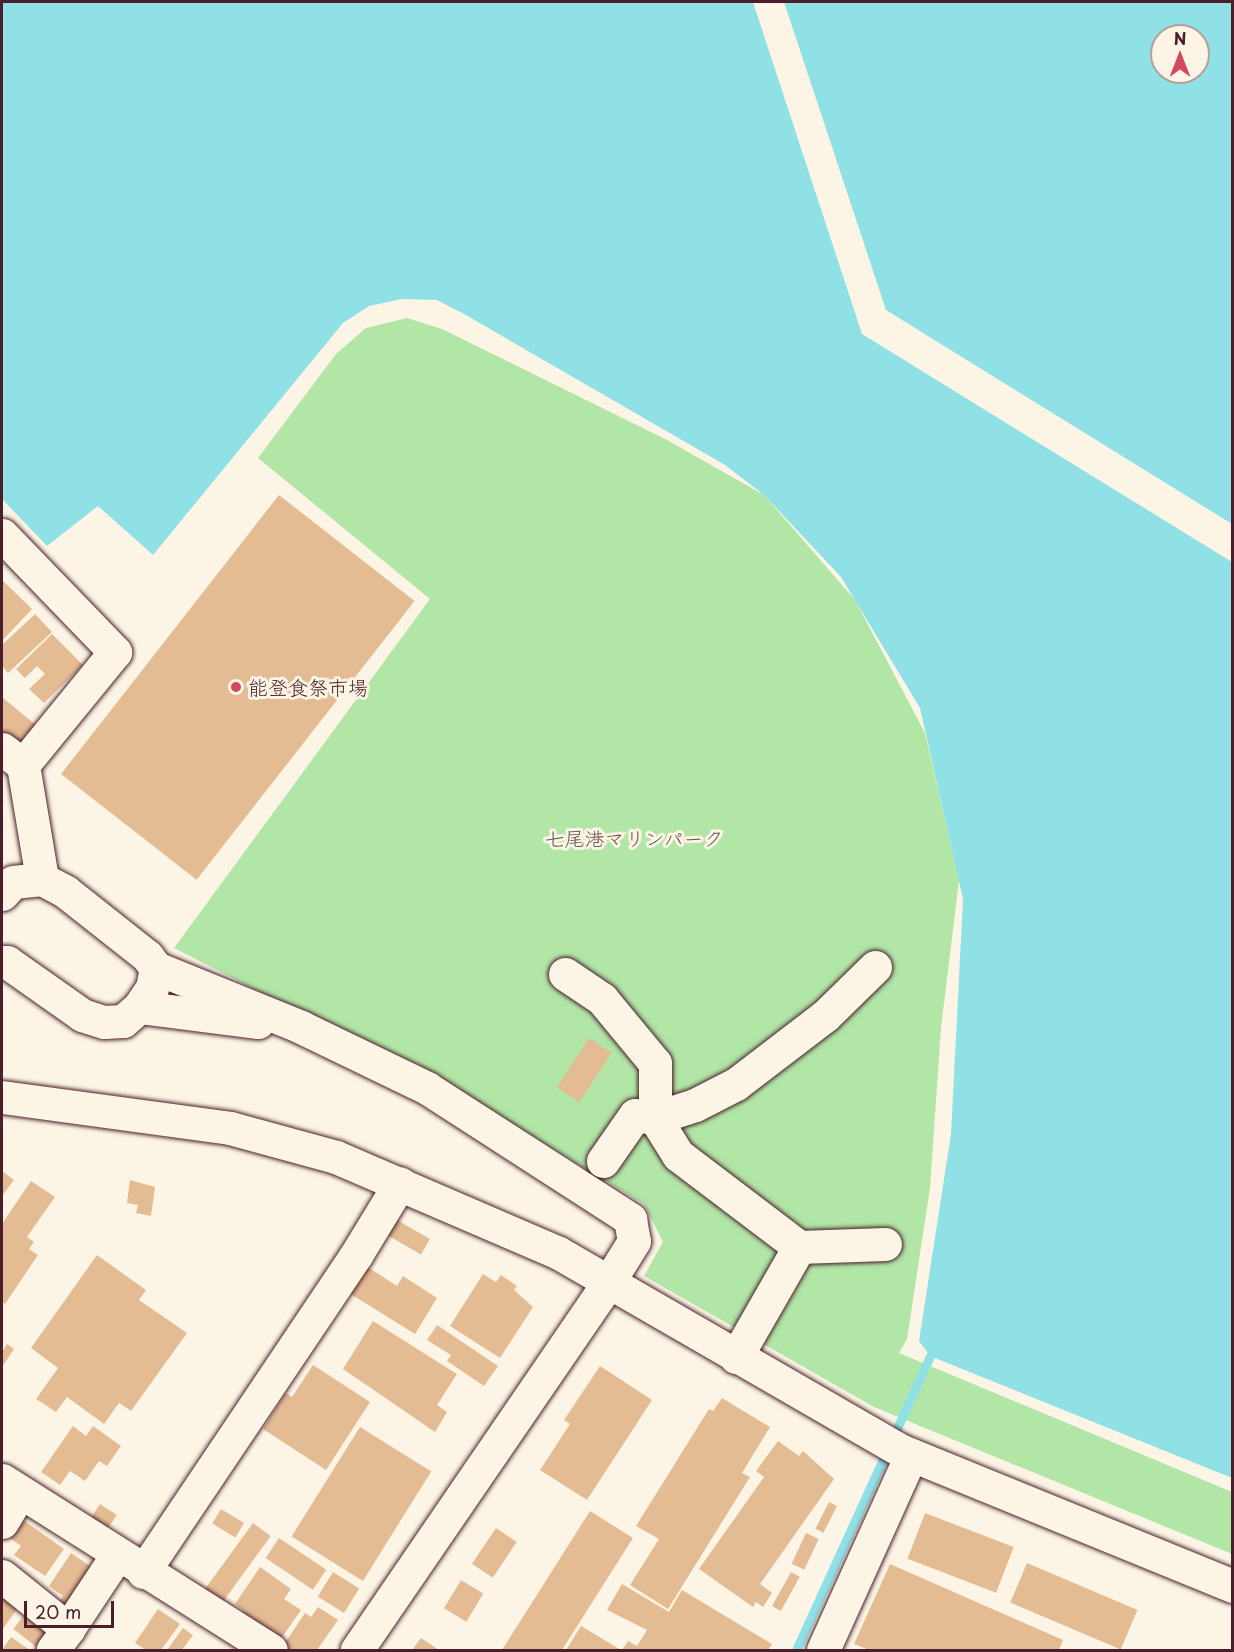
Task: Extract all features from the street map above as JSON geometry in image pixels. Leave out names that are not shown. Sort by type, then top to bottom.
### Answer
[{"type":"street","points":[[2,535],[115,652],[12,757],[42,879]]},
{"type":"street","points":[[2,894],[14,882],[42,879],[66,892],[147,956],[156,968],[301,1027],[427,1088],[630,1219],[634,1241],[608,1283],[357,1650]]},
{"type":"street","points":[[2,962],[7,962],[82,1015],[104,1022],[123,1021],[139,1007],[152,988],[156,968]]},
{"type":"street","points":[[603,1161],[635,1115],[655,1118],[695,1105],[736,1084],[825,1016],[875,966]]},
{"type":"street","points":[[566,974],[602,999],[654,1063],[655,1118],[678,1155],[799,1247],[885,1244]]},
{"type":"street","points":[[139,1007],[301,1027]]},
{"type":"street","points":[[2,1098],[230,1128],[336,1157],[557,1252],[874,1437],[907,1453],[1233,1586]]},
{"type":"street","points":[[2,1576],[61,1640],[130,1563],[356,1255],[400,1183]]},
{"type":"street","points":[[736,1357],[799,1247]]},
{"type":"street","points":[[823,1650],[907,1453]]},
{"type":"street","points":[[2,1522],[11,1486],[271,1650]]},
{"type":"green space","name":"七尾港マリンパーク","points":[[407,318],[442,329],[667,440],[764,495],[855,600],[925,733],[959,880],[941,1028],[930,1188],[907,1339],[899,1353],[1232,1492],[1232,1554],[874,1407],[644,1276],[663,1242],[644,1204],[479,1104],[174,948],[430,599],[258,458],[336,354],[366,328]]},
{"type":"water","points":[[2,2],[1232,2],[1232,1478],[930,1356],[919,1341],[951,1134],[963,899],[920,708],[841,577],[764,495],[725,465],[464,314],[437,300],[402,299],[369,306],[343,323],[153,555],[98,506],[47,546],[2,499]]},
{"type":"pier","points":[[753,2],[784,2],[886,310],[1232,524],[1232,562],[862,334]]},
{"type":"building","name":"能登食祭市場","points":[[279,495],[415,601],[197,880],[61,774]]},
{"type":"building","points":[[2,580],[32,609],[2,641]]},
{"type":"building","points":[[35,614],[52,632],[8,673],[2,666],[2,645]]},
{"type":"building","points":[[52,634],[83,665],[44,703],[29,689],[45,674],[37,666],[25,678],[16,669]]},
{"type":"building","points":[[2,697],[37,726],[17,751],[2,739]]},
{"type":"building","points":[[589,1038],[612,1053],[580,1102],[557,1087]]},
{"type":"building","points":[[2,1171],[14,1180],[2,1196]]},
{"type":"building","points":[[130,1180],[155,1187],[151,1216],[136,1213],[138,1205],[127,1203]]},
{"type":"building","points":[[31,1181],[55,1197],[27,1237],[34,1242],[29,1249],[38,1255],[5,1304],[2,1302],[2,1224]]},
{"type":"building","points":[[397,1220],[430,1239],[421,1255],[388,1236]]},
{"type":"building","points":[[97,1255],[146,1290],[139,1300],[187,1333],[131,1411],[119,1403],[104,1424],[67,1397],[56,1412],[36,1399],[58,1368],[31,1348]]},
{"type":"building","points":[[366,1266],[397,1286],[403,1276],[437,1298],[415,1334],[349,1293]]},
{"type":"building","points":[[483,1274],[496,1282],[501,1275],[517,1286],[514,1290],[533,1307],[500,1358],[450,1326]]},
{"type":"building","points":[[373,1321],[457,1374],[437,1405],[447,1412],[435,1432],[343,1369]]},
{"type":"building","points":[[437,1325],[498,1366],[484,1386],[447,1361],[451,1355],[427,1340]]},
{"type":"building","points":[[7,1344],[14,1349],[2,1367],[2,1352]]},
{"type":"building","points":[[313,1365],[370,1402],[326,1470],[263,1429],[286,1393],[292,1397]]},
{"type":"building","points":[[600,1366],[652,1400],[587,1500],[540,1470],[570,1424],[564,1420]]},
{"type":"building","points":[[722,1398],[770,1427],[742,1473],[750,1477],[668,1609],[630,1585],[659,1539],[636,1526],[709,1409],[713,1411]]},
{"type":"building","points":[[73,1426],[86,1436],[93,1426],[121,1446],[107,1466],[99,1461],[85,1481],[70,1471],[60,1485],[41,1472]]},
{"type":"building","points":[[360,1427],[431,1472],[363,1581],[292,1536]]},
{"type":"building","points":[[778,1441],[799,1456],[803,1451],[834,1479],[760,1584],[772,1593],[763,1607],[756,1602],[753,1607],[699,1569],[764,1477],[756,1471]]},
{"type":"building","points":[[829,1502],[837,1506],[823,1533],[815,1529]]},
{"type":"building","points":[[100,1504],[117,1515],[104,1534],[87,1523]]},
{"type":"building","points":[[221,1509],[244,1523],[235,1537],[212,1524]]},
{"type":"building","points":[[590,1511],[633,1538],[562,1650],[502,1650]]},
{"type":"building","points":[[925,1513],[1014,1547],[996,1593],[907,1559]]},
{"type":"building","points":[[19,1517],[64,1549],[45,1576],[14,1555],[21,1546],[6,1535]]},
{"type":"building","points":[[253,1523],[271,1536],[221,1605],[203,1592]]},
{"type":"building","points":[[496,1528],[517,1542],[493,1578],[472,1564]]},
{"type":"building","points":[[806,1533],[819,1539],[804,1570],[792,1564]]},
{"type":"building","points":[[279,1538],[326,1570],[313,1590],[266,1558]]},
{"type":"building","points":[[71,1553],[94,1569],[68,1607],[60,1602],[63,1596],[49,1586]]},
{"type":"building","points":[[1027,1563],[1137,1610],[1121,1649],[1010,1603]]},
{"type":"building","points":[[890,1564],[1063,1640],[1059,1650],[869,1650],[854,1644]]},
{"type":"building","points":[[260,1567],[291,1589],[284,1599],[301,1610],[278,1643],[240,1617],[244,1611],[235,1604]]},
{"type":"building","points":[[333,1572],[359,1588],[344,1613],[318,1597]]},
{"type":"building","points":[[791,1572],[800,1577],[781,1611],[772,1606]]},
{"type":"building","points":[[461,1580],[483,1593],[466,1622],[444,1608]]},
{"type":"building","points":[[622,1584],[669,1612],[682,1590],[772,1644],[768,1650],[622,1650],[628,1641],[637,1646],[647,1630],[607,1610]]},
{"type":"building","points":[[2,1597],[17,1609],[2,1630]]},
{"type":"building","points":[[318,1607],[338,1620],[317,1650],[290,1650],[283,1646],[305,1613],[311,1617]]},
{"type":"building","points":[[158,1609],[180,1624],[161,1650],[146,1650],[135,1643]]},
{"type":"building","points":[[25,1614],[48,1632],[36,1647],[13,1629]]},
{"type":"building","points":[[581,1626],[621,1650],[566,1650]]},
{"type":"building","points":[[183,1628],[193,1635],[182,1650],[167,1650]]},
{"type":"building","points":[[11,1637],[30,1650],[2,1650]]},
{"type":"building","points":[[421,1638],[439,1650],[412,1650]]},
{"type":"waterway","points":[[796,1650],[930,1356]]},
{"type":"place","name":"能登食祭市場","points":[[236,687]]}]
